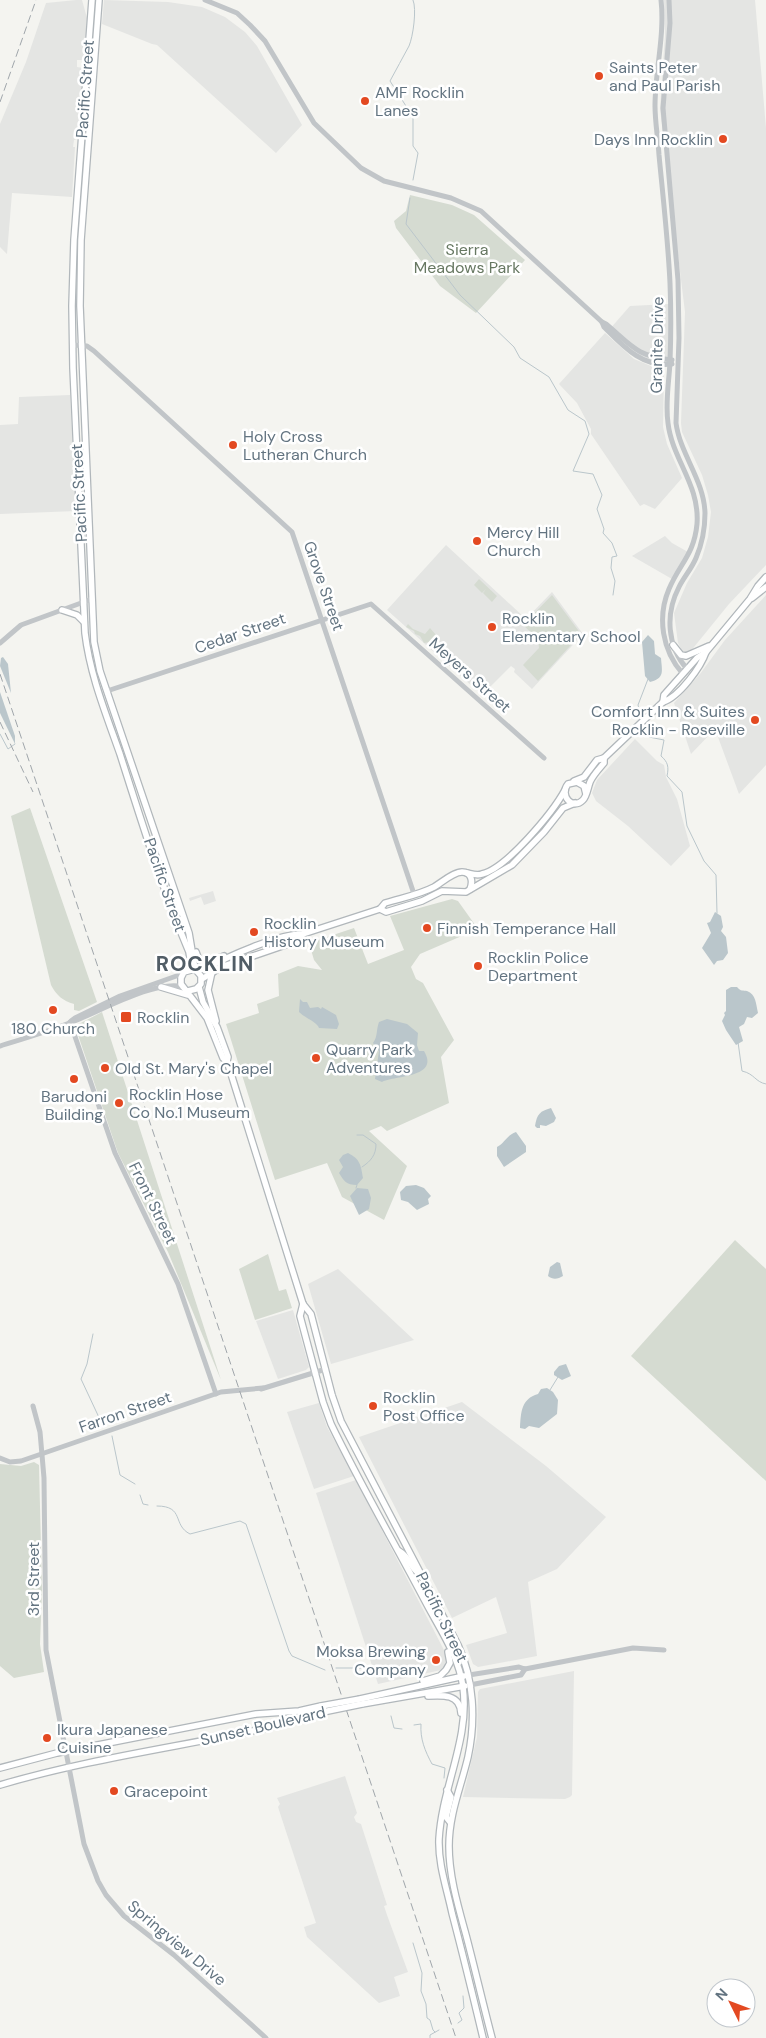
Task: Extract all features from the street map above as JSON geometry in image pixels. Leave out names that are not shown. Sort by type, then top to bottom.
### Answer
[{"type":"main road","name":"Pacific Street","points":[[92,0],[74,240],[72,306],[84,622],[87,652],[99,694],[170,903],[189,952],[190,958],[184,972]]},
{"type":"main road","name":"Pacific Street","points":[[99,0],[81,240],[80,306],[85,456],[96,654],[189,933],[196,970]]},
{"type":"main road","points":[[74,392],[79,396],[84,416]]},
{"type":"main road","points":[[78,474],[81,471],[85,456]]},
{"type":"main road","points":[[81,521],[90,542]]},
{"type":"main road","points":[[303,934],[297,941],[221,967],[202,979],[199,987],[186,989],[181,981],[184,972],[205,969],[270,942],[294,934],[303,934],[380,909],[385,904],[431,888],[460,872],[484,874],[503,862],[538,826],[559,800],[568,784],[584,777],[597,760],[604,758],[663,702],[671,699],[702,662],[710,645],[750,599],[766,577]]},
{"type":"main road","points":[[750,599],[766,587]]},
{"type":"main road","points":[[62,610],[77,615],[84,622]]},
{"type":"main road","points":[[673,645],[681,655],[688,656],[710,645]]},
{"type":"main road","points":[[663,702],[664,695],[685,671],[706,652]]},
{"type":"main road","points":[[685,671],[690,677]]},
{"type":"main road","points":[[380,909],[386,912],[422,901],[446,891],[464,893],[512,865],[563,808],[581,802],[593,776],[604,763],[604,758]]},
{"type":"main road","points":[[574,782],[584,786],[586,794]]},
{"type":"main road","points":[[564,790],[566,798],[576,804]]},
{"type":"main road","points":[[521,857],[528,844],[540,830],[538,826]]},
{"type":"main road","points":[[512,865],[512,860],[520,852],[525,840]]},
{"type":"main road","points":[[465,872],[472,880],[470,889]]},
{"type":"main road","points":[[454,875],[451,884],[456,892]]},
{"type":"main road","points":[[414,894],[420,896],[437,894]]},
{"type":"main road","points":[[392,910],[394,905],[412,898],[414,894]]},
{"type":"main road","points":[[189,933],[202,962],[236,955]]},
{"type":"main road","points":[[251,957],[269,946],[270,942]]},
{"type":"main road","points":[[196,970],[202,979]]},
{"type":"main road","points":[[212,972],[208,990],[216,1024]]},
{"type":"main road","points":[[162,987],[192,997]]},
{"type":"main road","name":"Pacific Street","points":[[199,987],[203,1002],[216,1024],[228,1056],[227,1061],[303,1304],[311,1314],[332,1395],[341,1421],[458,1646],[469,1675],[472,1712],[468,1756],[450,1822],[449,1858],[459,1909],[492,2038]]},
{"type":"main road","name":"Pacific Street","points":[[186,989],[207,1018],[223,1058],[227,1061]]},
{"type":"main road","name":"Pacific Street","points":[[303,1304],[300,1316],[331,1424],[439,1627],[461,1677],[463,1686],[463,1723],[460,1745],[447,1790],[440,1833],[440,1858],[483,2038]]},
{"type":"main road","points":[[399,1551],[405,1554],[415,1572],[422,1576]]},
{"type":"main road","points":[[418,1685],[425,1680],[440,1676],[449,1666],[450,1659],[439,1635],[439,1627]]},
{"type":"main road","name":"Sunset Boulevard","points":[[361,1702],[418,1685],[469,1675]]},
{"type":"main road","name":"Sunset Boulevard","points":[[0,1785],[69,1767],[259,1730],[322,1709],[419,1695],[470,1685]]},
{"type":"main road","points":[[419,1695],[451,1697],[459,1704],[463,1723]]},
{"type":"main road","name":"Sunset Boulevard","points":[[0,1768],[66,1751],[256,1714],[322,1709]]},
{"type":"main road","points":[[447,1790],[451,1797],[446,1817],[450,1822]]},
{"type":"main road","points":[[440,1858],[449,1858]]},
{"type":"main road","points":[[452,1911],[459,1909]]},
{"type":"street","points":[[205,0],[236,13],[254,28],[264,41],[314,123],[362,168],[385,182],[455,199],[481,211],[623,339],[645,355],[670,362]]},
{"type":"street","name":"Granite Drive","points":[[661,0],[662,23],[655,108],[670,279],[668,423],[671,437],[692,487],[697,515],[696,533],[691,549],[669,589],[663,615],[663,631],[666,646],[673,661],[685,671]]},
{"type":"street","name":"Granite Drive","points":[[669,0],[670,23],[663,108],[678,280],[678,362],[675,416],[676,428],[699,481],[705,515],[699,552],[693,565],[679,585],[672,606],[670,622],[673,645],[685,671]]},
{"type":"street","points":[[602,322],[604,327],[633,355],[649,361],[678,362]]},
{"type":"street","points":[[623,339],[633,355]]},
{"type":"street","points":[[74,345],[81,345]]},
{"type":"street","name":"Grove Street","points":[[81,345],[88,346],[113,367],[288,528],[297,544],[414,894]]},
{"type":"street","points":[[0,643],[21,625],[92,599]]},
{"type":"street","name":"Cedar Street","points":[[107,691],[368,604],[373,604],[379,610]]},
{"type":"street","name":"Meyers Street","points":[[379,610],[544,758]]},
{"type":"street","points":[[70,1022],[114,998],[184,972]]},
{"type":"street","points":[[0,1046],[162,987],[175,984],[186,989]]},
{"type":"street","name":"Front Street","points":[[70,1022],[118,1160],[178,1284],[216,1394]]},
{"type":"street","name":"Farron Street","points":[[0,1458],[14,1462],[216,1394],[263,1388],[326,1369]]},
{"type":"street","name":"3rd Street","points":[[33,1406],[39,1425],[46,1506],[46,1650],[69,1767]]},
{"type":"street","name":"Sunset Boulevard","points":[[469,1675],[519,1667],[525,1670],[633,1648],[664,1650]]},
{"type":"street","name":"Sunset Boulevard","points":[[470,1685],[521,1675],[525,1670]]},
{"type":"street","name":"Springview Drive","points":[[69,1767],[87,1856],[94,1874],[106,1895],[124,1916],[174,1955],[266,2038]]},
{"type":"shaded area","points":[[82,0],[87,18],[84,60],[77,60],[77,67],[83,68],[77,139],[74,140],[73,147],[75,147],[72,197],[12,193],[7,254],[0,247],[0,124],[26,62],[46,3]]},
{"type":"shaded area","points":[[104,0],[168,2],[202,7],[225,17],[245,32],[257,46],[302,125],[276,153],[157,45],[102,24]]},
{"type":"shaded area","points":[[664,0],[755,0],[766,128],[766,565],[729,604],[690,652],[685,653],[678,643],[674,613],[687,583],[702,558],[708,537],[711,512],[702,475],[682,432],[681,423],[685,312],[660,109],[665,35]]},
{"type":"shaded area","points":[[669,304],[668,362],[653,361],[637,354],[609,330],[630,306]]},
{"type":"shaded area","points":[[605,333],[634,359],[660,368],[664,373],[663,427],[667,444],[682,478],[655,509],[644,504],[640,506],[591,434],[591,429],[577,403],[559,384]]},
{"type":"shaded area","points":[[70,395],[76,511],[0,514],[0,425],[18,424],[19,397]]},
{"type":"shaded area","points":[[665,536],[672,543],[688,552],[672,579],[632,556]]},
{"type":"shaded area","name":"Rocklin Elementary School","points":[[446,545],[526,619],[552,592],[583,634],[532,689],[514,672],[515,669],[511,666],[482,695],[387,610]]},
{"type":"shaded area","points":[[766,595],[766,765],[739,794],[715,729],[691,754],[674,703],[700,674],[725,640]]},
{"type":"shaded area","points":[[648,635],[654,641],[655,654],[661,658],[662,667],[662,674],[658,679],[650,682],[645,676],[642,642]]},
{"type":"shaded area","points":[[3,657],[8,664],[11,693],[0,666],[1,658]]},
{"type":"shaded area","points":[[0,692],[15,736],[15,744],[0,713]]},
{"type":"shaded area","points":[[635,739],[657,761],[664,765],[666,777],[677,799],[690,846],[671,866],[628,826],[596,801],[592,793],[597,780]]},
{"type":"shaded area","points":[[213,891],[216,901],[204,905],[201,897],[190,901],[189,898]]},
{"type":"shaded area","points":[[715,912],[721,916],[723,927],[721,931],[726,937],[728,953],[723,960],[717,961],[714,965],[702,948],[711,933],[707,923],[710,922]]},
{"type":"shaded area","points":[[731,987],[737,987],[752,994],[758,1013],[752,1018],[747,1017],[744,1024],[739,1027],[743,1041],[736,1045],[722,1021],[726,1011],[726,990]]},
{"type":"shaded area","points":[[300,999],[303,1002],[307,1002],[310,1008],[318,1007],[321,1009],[322,1007],[336,1015],[339,1024],[337,1029],[319,1028],[299,1012]]},
{"type":"shaded area","points":[[387,1019],[407,1024],[418,1033],[417,1045],[419,1051],[424,1051],[427,1060],[426,1066],[421,1071],[382,1082],[375,1079],[379,1051],[373,1043],[376,1038],[379,1022]]},
{"type":"shaded area","points":[[551,1108],[556,1118],[554,1122],[546,1126],[540,1125],[540,1128],[537,1128],[535,1126],[538,1116],[544,1110]]},
{"type":"shaded area","points":[[516,1132],[526,1146],[526,1152],[504,1167],[497,1156],[497,1147]]},
{"type":"shaded area","points":[[348,1153],[361,1166],[363,1178],[357,1185],[346,1182],[339,1173],[343,1167],[339,1160]]},
{"type":"shaded area","points":[[416,1185],[424,1188],[431,1196],[428,1199],[429,1204],[417,1210],[408,1202],[401,1200],[400,1192],[406,1186]]},
{"type":"shaded area","points":[[357,1188],[368,1189],[371,1198],[369,1209],[359,1215],[350,1196]]},
{"type":"shaded area","points":[[557,1262],[560,1263],[563,1276],[552,1278],[548,1276],[550,1267]]},
{"type":"shaded area","points":[[338,1269],[414,1340],[331,1364],[308,1284]]},
{"type":"shaded area","points":[[293,1310],[309,1367],[306,1370],[278,1379],[256,1321]]},
{"type":"shaded area","points":[[566,1364],[571,1376],[562,1380],[554,1375],[554,1372],[559,1366]]},
{"type":"shaded area","points":[[547,1388],[553,1392],[558,1400],[557,1414],[539,1428],[529,1426],[525,1429],[520,1428],[525,1403],[532,1396],[538,1394],[541,1389]]},
{"type":"shaded area","points":[[462,1402],[546,1466],[606,1517],[557,1569],[528,1582],[537,1656],[478,1667],[473,1664],[466,1645],[507,1633],[496,1597],[452,1618],[359,1437]]},
{"type":"shaded area","points":[[319,1403],[327,1427],[354,1476],[314,1489],[287,1412]]},
{"type":"shaded area","points":[[356,1480],[445,1652],[445,1667],[441,1670],[378,1684],[316,1493]]},
{"type":"shaded area","points":[[574,1671],[572,1795],[565,1799],[463,1797],[477,1737],[478,1692],[480,1689]]},
{"type":"shaded area","points":[[345,1776],[357,1813],[354,1817],[356,1822],[361,1824],[387,1905],[384,1906],[408,1972],[394,1977],[400,1996],[379,2003],[307,1937],[304,1927],[316,1923],[278,1807],[280,1804],[277,1798]]},
{"type":"green space","name":"Sierra Meadows Park","points":[[410,195],[452,205],[474,215],[525,260],[476,313],[440,286],[396,228],[394,221],[406,211]]},
{"type":"green space","points":[[479,579],[497,596],[492,602],[483,593],[486,589],[482,593],[474,585]]},
{"type":"green space","points":[[552,595],[581,634],[538,681],[523,665],[539,648],[538,639],[523,625]]},
{"type":"green space","points":[[408,624],[413,629],[425,634],[430,628],[436,635],[435,641],[424,643],[420,636],[406,627]]},
{"type":"green space","points":[[30,808],[97,1002],[79,1011],[74,1010],[74,1004],[60,997],[51,985],[11,816]]},
{"type":"green space","points":[[452,899],[458,901],[478,929],[420,954],[411,967],[416,979],[423,983],[454,1040],[441,1057],[449,1103],[387,1131],[381,1126],[369,1131],[407,1166],[384,1220],[342,1197],[327,1163],[275,1180],[226,1024],[259,1013],[257,1004],[279,996],[278,974],[298,966],[322,970],[314,960],[309,943],[354,928],[368,964],[404,950],[390,916]]},
{"type":"green space","points":[[102,1012],[221,1380],[168,1252],[118,1153],[75,1026]]},
{"type":"green space","points":[[735,1240],[766,1269],[766,1481],[631,1356]]},
{"type":"green space","points":[[268,1254],[279,1291],[286,1289],[292,1308],[255,1320],[239,1269]]},
{"type":"green space","points":[[34,1462],[39,1465],[42,1590],[40,1644],[44,1672],[14,1678],[0,1666],[0,1464],[21,1466]]},
{"type":"waterway","points":[[413,0],[415,16],[410,42],[390,81],[413,117],[413,146],[418,153],[413,180]]},
{"type":"waterway","points":[[410,198],[406,224],[460,295],[514,347],[520,358],[549,377],[568,410],[585,421],[589,434],[573,471],[593,474],[602,495],[597,509],[604,529],[603,533],[612,543],[617,556],[612,557],[611,568],[615,581],[613,595]]},
{"type":"waterway","points":[[639,709],[638,705],[648,679]]},
{"type":"waterway","points":[[647,733],[649,737],[664,740],[661,756],[667,765],[667,776],[682,792],[687,826],[704,861],[716,875],[717,913]]},
{"type":"waterway","points":[[0,734],[8,749],[15,744]]},
{"type":"waterway","points":[[738,1042],[742,1071],[750,1074],[759,1082],[766,1084]]},
{"type":"waterway","points":[[357,1135],[363,1135],[376,1144],[372,1157],[362,1167]]},
{"type":"waterway","points":[[93,1334],[87,1364],[81,1379],[103,1426]]},
{"type":"waterway","points":[[550,1390],[558,1377]]},
{"type":"waterway","points":[[112,1436],[120,1475],[135,1484]]},
{"type":"waterway","points":[[140,1495],[143,1504],[148,1505]]},
{"type":"waterway","points":[[157,1506],[166,1507],[175,1512],[181,1526],[190,1534],[240,1521],[246,1524],[289,1651],[292,1656],[325,1670]]},
{"type":"waterway","points":[[336,1668],[368,1668]]},
{"type":"waterway","points":[[391,1716],[394,1728],[402,1729]]},
{"type":"waterway","points":[[414,1725],[421,1724],[422,1740],[427,1754],[432,1764],[445,1768],[444,1778]]},
{"type":"waterway","points":[[413,1943],[422,1973],[421,1991],[426,2004],[427,2018],[430,2020],[435,2032]]},
{"type":"waterway","points":[[458,2023],[462,2020],[459,2013],[464,2008],[463,1996]]},
{"type":"waterway","points":[[430,2038],[430,2035],[439,2030]]},
{"type":"railway","points":[[0,102],[36,0]]},
{"type":"railway","points":[[0,674],[456,2038]]},
{"type":"railway","points":[[0,722],[33,792]]},
{"type":"place","name":"Saints Peter and Paul Parish","points":[[599,76]]},
{"type":"place","name":"AMF Rocklin Lanes","points":[[365,101]]},
{"type":"place","name":"Days Inn Rocklin","points":[[723,139]]},
{"type":"place","name":"Holy Cross Lutheran Church","points":[[233,445]]},
{"type":"place","name":"Mercy Hill Church","points":[[477,541]]},
{"type":"place","name":"Rocklin Elementary School","points":[[492,627]]},
{"type":"place","name":"Comfort Inn & Suites Rocklin - Roseville","points":[[755,720]]},
{"type":"place","name":"Finnish Temperance Hall","points":[[427,928]]},
{"type":"place","name":"Rocklin History Museum","points":[[254,932]]},
{"type":"place","name":"Rocklin Police Department","points":[[478,966]]},
{"type":"place","name":"180 Church","points":[[53,1010]]},
{"type":"place","name":"Rocklin","points":[[126,1017]]},
{"type":"place","name":"Quarry Park Adventures","points":[[316,1058]]},
{"type":"place","name":"Old St. Mary's Chapel","points":[[105,1068]]},
{"type":"place","name":"Barudoni Building","points":[[74,1079]]},
{"type":"place","name":"Rocklin Hose Co No.1 Museum","points":[[119,1103]]},
{"type":"place","name":"Rocklin Post Office","points":[[373,1406]]},
{"type":"place","name":"Moksa Brewing Company","points":[[436,1660]]},
{"type":"place","name":"Ikura Japanese Cuisine","points":[[47,1738]]},
{"type":"place","name":"Gracepoint","points":[[114,1791]]},
{"type":"district","name":"ROCKLIN","points":[[205,964]]}]
